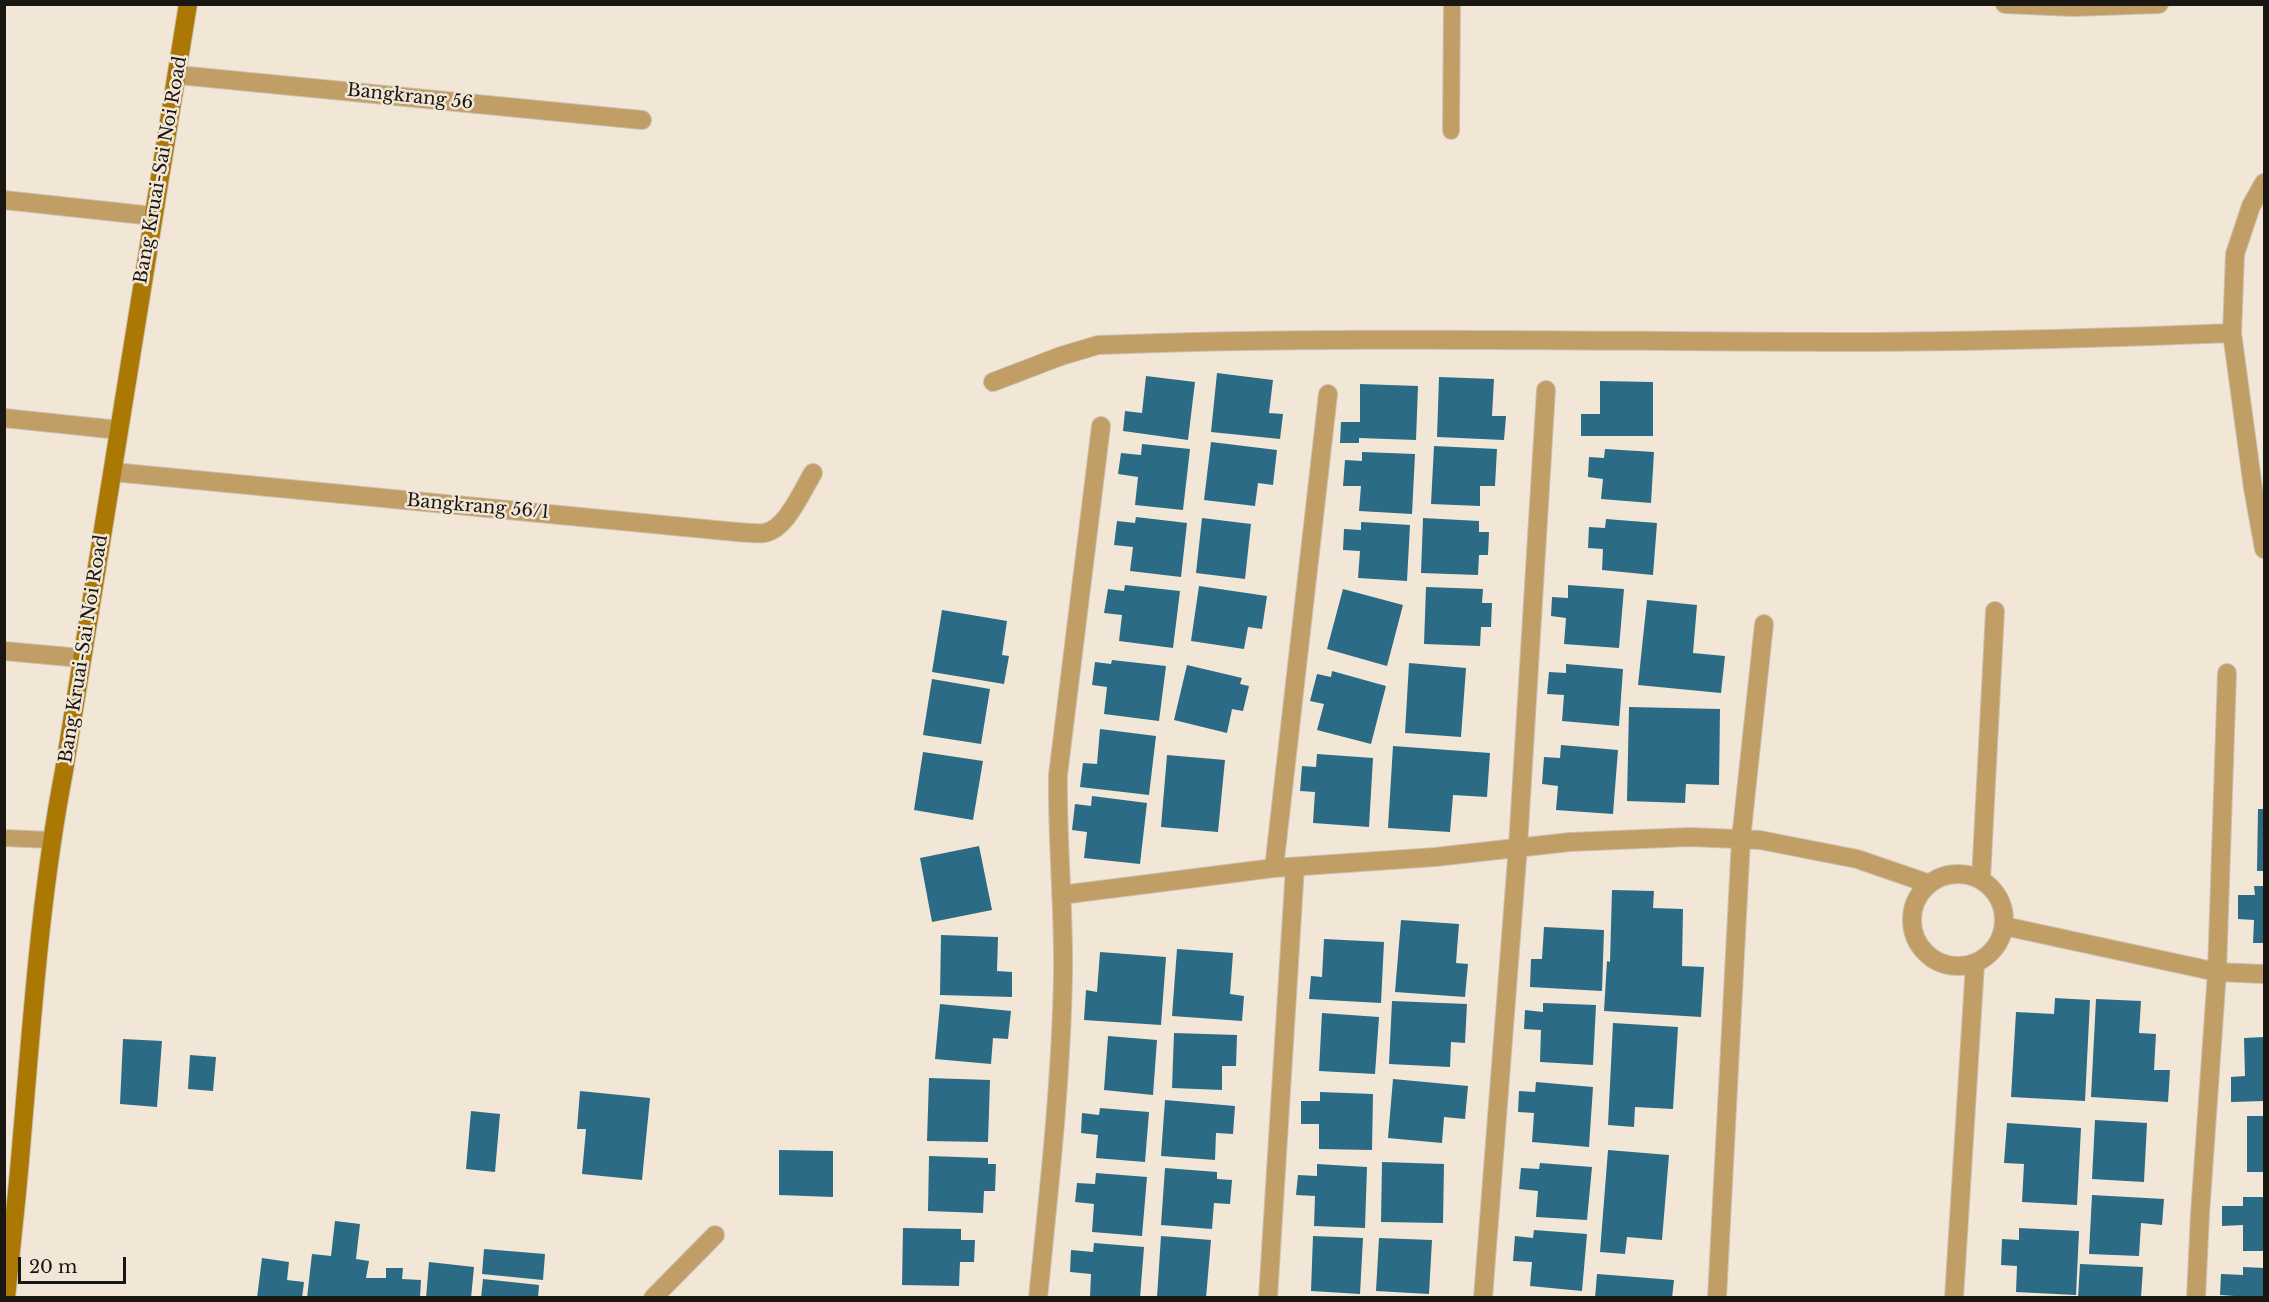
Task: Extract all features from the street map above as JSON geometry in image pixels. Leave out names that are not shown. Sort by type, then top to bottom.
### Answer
[{"type":"main road","name":"Bang Kruai-Sai Noi Road","points":[[6,1298],[34,986],[51,840],[188,4]]},
{"type":"street","points":[[2005,4],[2073,7],[2159,4]]},
{"type":"street","name":"Bangkrang 56","points":[[178,75],[642,120]]},
{"type":"street","points":[[2265,183],[2251,206],[2235,254],[2232,333],[2253,488],[2265,549]]},
{"type":"street","points":[[4,200],[153,216]]},
{"type":"street","points":[[993,382],[1061,356],[1098,345],[1420,338],[1874,342],[2232,333]]},
{"type":"street","points":[[1483,1298],[1518,846],[1546,390]]},
{"type":"street","points":[[1274,868],[1328,394]]},
{"type":"street","points":[[4,418],[119,430]]},
{"type":"street","points":[[1038,1298],[1058,1100],[1063,973],[1057,823],[1058,775],[1101,426]]},
{"type":"street","name":"Bangkrang 56/1","points":[[113,472],[764,533],[777,529],[789,514],[813,473]]},
{"type":"street","points":[[1981,879],[1995,611]]},
{"type":"street","points":[[1717,1298],[1741,839],[1764,624]]},
{"type":"street","points":[[4,651],[81,658]]},
{"type":"street","points":[[2196,1298],[2217,972],[2227,673]]},
{"type":"street","points":[[1060,895],[1274,868],[1435,856],[1518,846],[1690,837],[1760,840],[1857,859],[1927,883]]},
{"type":"street","points":[[1268,1298],[1295,867]]},
{"type":"street","points":[[1964,872],[1981,879],[1995,891],[2003,908],[2004,926],[1999,942],[1989,955],[1975,964],[1954,966],[1933,959],[1917,944],[1911,923],[1915,901],[1927,883],[1944,874],[1964,872]]},
{"type":"street","points":[[2004,926],[2217,972],[2265,974]]},
{"type":"street","points":[[1954,1298],[1975,964]]},
{"type":"street","points":[[653,1298],[715,1235]]},
{"type":"lane","points":[[1450,131],[1452,4]]},
{"type":"lane","points":[[4,838],[51,840]]},
{"type":"building","points":[[1217,373],[1273,380],[1269,413],[1283,414],[1280,439],[1211,432]]},
{"type":"building","points":[[1146,376],[1195,382],[1188,440],[1123,431],[1125,411],[1142,413]]},
{"type":"building","points":[[1439,377],[1494,379],[1492,416],[1506,416],[1504,440],[1437,437]]},
{"type":"building","points":[[1600,381],[1653,382],[1653,436],[1581,436],[1581,414],[1600,414]]},
{"type":"building","points":[[1360,384],[1418,386],[1416,440],[1359,438],[1359,443],[1340,443],[1341,422],[1360,422]]},
{"type":"building","points":[[1211,442],[1277,450],[1273,485],[1258,483],[1255,506],[1204,500]]},
{"type":"building","points":[[1142,444],[1190,449],[1183,510],[1135,505],[1138,477],[1118,474],[1121,453],[1141,455]]},
{"type":"building","points":[[1434,446],[1497,449],[1495,486],[1480,486],[1480,506],[1431,504]]},
{"type":"building","points":[[1605,449],[1654,452],[1651,503],[1601,499],[1603,479],[1588,477],[1589,457],[1604,458]]},
{"type":"building","points":[[1362,452],[1415,454],[1412,514],[1359,511],[1361,486],[1343,486],[1345,460],[1362,461]]},
{"type":"building","points":[[1136,517],[1187,523],[1181,577],[1130,571],[1133,547],[1114,545],[1117,521],[1135,523]]},
{"type":"building","points":[[1202,518],[1251,524],[1245,579],[1196,573]]},
{"type":"building","points":[[1423,518],[1479,521],[1479,532],[1489,532],[1488,555],[1479,555],[1478,575],[1421,573]]},
{"type":"building","points":[[1606,519],[1657,523],[1653,575],[1602,570],[1603,549],[1588,548],[1589,527],[1605,528]]},
{"type":"building","points":[[1361,522],[1410,525],[1407,581],[1358,578],[1360,551],[1343,550],[1344,529],[1361,530]]},
{"type":"building","points":[[1125,585],[1180,591],[1173,648],[1119,641],[1122,615],[1104,613],[1108,589],[1124,591]]},
{"type":"building","points":[[1568,585],[1624,589],[1619,648],[1564,644],[1566,618],[1551,616],[1552,597],[1568,598]]},
{"type":"building","points":[[1199,586],[1267,596],[1262,629],[1248,627],[1244,649],[1191,641]]},
{"type":"building","points":[[1426,587],[1483,589],[1482,603],[1492,603],[1491,627],[1481,627],[1480,646],[1424,644]]},
{"type":"building","points":[[1343,589],[1403,605],[1387,666],[1327,649]]},
{"type":"building","points":[[1647,600],[1697,605],[1693,653],[1725,656],[1721,693],[1638,685]]},
{"type":"building","points":[[942,610],[1007,621],[1002,655],[1009,656],[1004,684],[932,672]]},
{"type":"building","points":[[1112,660],[1166,666],[1159,721],[1104,714],[1107,687],[1092,685],[1095,662],[1111,664]]},
{"type":"building","points":[[1409,663],[1466,668],[1461,737],[1405,733]]},
{"type":"building","points":[[1566,664],[1623,669],[1619,726],[1562,721],[1564,695],[1547,694],[1549,672],[1566,673]]},
{"type":"building","points":[[1187,665],[1242,678],[1240,684],[1249,686],[1243,711],[1232,709],[1227,733],[1174,720]]},
{"type":"building","points":[[1332,671],[1386,686],[1371,744],[1317,730],[1324,704],[1310,701],[1317,674],[1331,677]]},
{"type":"building","points":[[932,679],[990,689],[981,744],[923,735]]},
{"type":"building","points":[[1629,707],[1720,709],[1719,785],[1686,784],[1685,803],[1627,801]]},
{"type":"building","points":[[1100,729],[1156,736],[1149,795],[1080,787],[1083,763],[1097,764]]},
{"type":"building","points":[[1561,745],[1618,750],[1613,814],[1556,810],[1558,786],[1542,784],[1544,757],[1560,758]]},
{"type":"building","points":[[1393,746],[1490,753],[1487,797],[1453,795],[1450,832],[1388,828]]},
{"type":"building","points":[[923,752],[983,761],[973,820],[914,810]]},
{"type":"building","points":[[1317,754],[1373,758],[1369,827],[1313,823],[1315,792],[1300,791],[1302,766],[1316,767]]},
{"type":"building","points":[[1167,755],[1225,760],[1218,832],[1161,827]]},
{"type":"building","points":[[1092,796],[1147,803],[1140,864],[1084,858],[1087,832],[1072,830],[1075,804],[1091,806]]},
{"type":"building","points":[[2258,809],[2264,809],[2264,871],[2257,871]]},
{"type":"building","points":[[979,846],[992,910],[932,922],[920,858]]},
{"type":"building","points":[[2254,886],[2264,886],[2264,943],[2253,943],[2254,920],[2238,919],[2238,895],[2255,895]]},
{"type":"building","points":[[1612,890],[1654,891],[1653,908],[1683,909],[1682,966],[1704,967],[1701,1017],[1604,1011],[1607,961],[1610,962]]},
{"type":"building","points":[[1401,920],[1459,924],[1456,963],[1468,964],[1465,997],[1395,992]]},
{"type":"building","points":[[1544,927],[1604,930],[1602,991],[1530,987],[1531,959],[1542,959]]},
{"type":"building","points":[[941,935],[998,937],[997,971],[1012,972],[1012,997],[940,995]]},
{"type":"building","points":[[1324,939],[1384,942],[1381,1003],[1309,999],[1311,976],[1322,977]]},
{"type":"building","points":[[1177,949],[1233,953],[1230,994],[1244,996],[1242,1021],[1172,1016]]},
{"type":"building","points":[[1100,952],[1166,957],[1161,1025],[1084,1020],[1086,990],[1097,992]]},
{"type":"building","points":[[2055,998],[2090,1000],[2085,1101],[2011,1097],[2016,1012],[2054,1014]]},
{"type":"building","points":[[2096,999],[2141,1001],[2139,1033],[2156,1034],[2154,1070],[2170,1070],[2168,1102],[2091,1097]]},
{"type":"building","points":[[1392,1001],[1467,1004],[1465,1043],[1451,1042],[1450,1067],[1389,1064]]},
{"type":"building","points":[[1543,1003],[1596,1005],[1593,1065],[1540,1062],[1541,1030],[1524,1029],[1525,1010],[1543,1012]]},
{"type":"building","points":[[940,1004],[1011,1011],[1008,1039],[993,1038],[991,1064],[935,1059]]},
{"type":"building","points":[[1322,1013],[1379,1017],[1375,1074],[1319,1071]]},
{"type":"building","points":[[1613,1023],[1678,1027],[1673,1109],[1635,1107],[1634,1127],[1608,1125]]},
{"type":"building","points":[[1174,1033],[1237,1035],[1236,1066],[1222,1066],[1222,1090],[1172,1088]]},
{"type":"building","points":[[1108,1036],[1157,1040],[1153,1095],[1104,1090]]},
{"type":"building","points":[[2264,1037],[2264,1101],[2231,1102],[2231,1077],[2245,1076],[2244,1038]]},
{"type":"building","points":[[123,1039],[162,1041],[157,1107],[120,1104]]},
{"type":"building","points":[[190,1055],[216,1057],[213,1091],[188,1089]]},
{"type":"building","points":[[929,1078],[990,1080],[988,1142],[927,1141]]},
{"type":"building","points":[[1393,1079],[1468,1086],[1465,1119],[1444,1117],[1442,1143],[1388,1138]]},
{"type":"building","points":[[1536,1082],[1593,1087],[1589,1147],[1532,1142],[1534,1113],[1518,1112],[1519,1091],[1535,1092]]},
{"type":"building","points":[[580,1091],[650,1098],[642,1180],[582,1174],[586,1129],[577,1129]]},
{"type":"building","points":[[1320,1092],[1373,1094],[1372,1150],[1319,1149],[1319,1124],[1301,1124],[1301,1101],[1320,1101]]},
{"type":"building","points":[[1165,1100],[1235,1106],[1233,1134],[1216,1133],[1215,1160],[1161,1156]]},
{"type":"building","points":[[1100,1108],[1149,1112],[1145,1162],[1096,1158],[1098,1135],[1081,1133],[1082,1113],[1099,1115]]},
{"type":"building","points":[[471,1111],[500,1114],[495,1172],[466,1169]]},
{"type":"building","points":[[2247,1116],[2264,1116],[2264,1172],[2247,1172]]},
{"type":"building","points":[[2095,1120],[2147,1123],[2144,1182],[2092,1179]]},
{"type":"building","points":[[2007,1123],[2081,1128],[2077,1205],[2022,1202],[2024,1164],[2004,1163]]},
{"type":"building","points":[[779,1150],[833,1151],[833,1197],[779,1195]]},
{"type":"building","points":[[1608,1150],[1669,1155],[1662,1240],[1627,1237],[1625,1254],[1600,1252]]},
{"type":"building","points":[[929,1156],[988,1158],[988,1164],[996,1164],[995,1191],[984,1191],[983,1213],[928,1211]]},
{"type":"building","points":[[1382,1162],[1444,1164],[1443,1223],[1381,1222]]},
{"type":"building","points":[[1540,1163],[1592,1167],[1587,1220],[1536,1217],[1538,1191],[1519,1189],[1521,1168],[1539,1169]]},
{"type":"building","points":[[1317,1164],[1367,1167],[1365,1228],[1314,1226],[1315,1196],[1296,1195],[1298,1175],[1317,1176]]},
{"type":"building","points":[[1165,1168],[1217,1172],[1217,1179],[1232,1180],[1230,1204],[1214,1203],[1212,1229],[1161,1225]]},
{"type":"building","points":[[1096,1173],[1147,1177],[1142,1236],[1092,1232],[1094,1204],[1075,1202],[1077,1183],[1095,1184]]},
{"type":"building","points":[[2092,1195],[2164,1199],[2162,1225],[2141,1223],[2139,1256],[2089,1254]]},
{"type":"building","points":[[2243,1197],[2264,1197],[2264,1251],[2243,1251],[2243,1225],[2222,1226],[2222,1206],[2243,1206]]},
{"type":"building","points":[[335,1221],[360,1224],[356,1259],[369,1261],[366,1278],[386,1278],[386,1268],[403,1268],[402,1279],[421,1280],[420,1298],[307,1298],[312,1254],[331,1256]]},
{"type":"building","points":[[903,1228],[961,1229],[961,1240],[975,1240],[974,1262],[960,1262],[959,1286],[902,1285]]},
{"type":"building","points":[[2019,1228],[2079,1231],[2076,1295],[2016,1292],[2017,1266],[2001,1265],[2002,1239],[2019,1240]]},
{"type":"building","points":[[1534,1230],[1587,1234],[1582,1291],[1530,1286],[1532,1262],[1513,1261],[1515,1236],[1533,1238]]},
{"type":"building","points":[[1161,1236],[1211,1240],[1206,1298],[1157,1297]]},
{"type":"building","points":[[1313,1236],[1363,1238],[1360,1294],[1311,1291]]},
{"type":"building","points":[[1379,1238],[1432,1240],[1429,1294],[1376,1291]]},
{"type":"building","points":[[1094,1243],[1144,1247],[1140,1298],[1090,1298],[1091,1274],[1070,1272],[1071,1250],[1093,1252]]},
{"type":"building","points":[[484,1249],[545,1254],[543,1280],[482,1274]]},
{"type":"building","points":[[262,1258],[289,1262],[287,1280],[304,1282],[302,1298],[257,1298]]},
{"type":"building","points":[[429,1262],[474,1267],[471,1298],[426,1298]]},
{"type":"building","points":[[2080,1264],[2143,1267],[2141,1298],[2078,1298]]},
{"type":"building","points":[[2243,1267],[2264,1268],[2264,1298],[2220,1295],[2221,1274],[2243,1275]]},
{"type":"building","points":[[1597,1274],[1674,1280],[1672,1298],[1595,1298]]},
{"type":"building","points":[[483,1279],[539,1285],[538,1298],[481,1298]]}]
